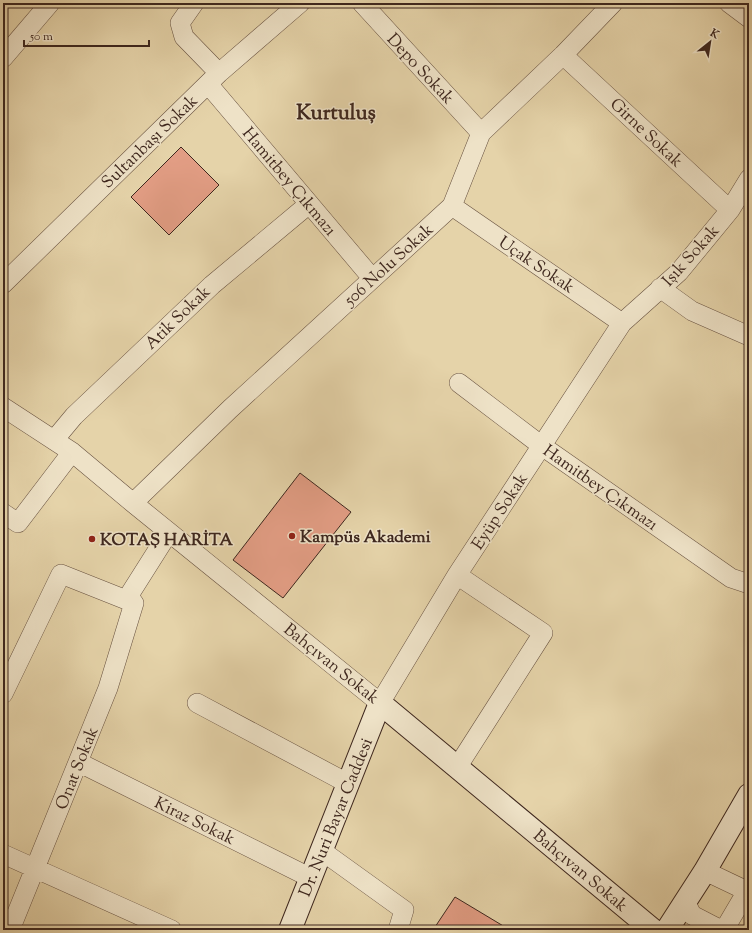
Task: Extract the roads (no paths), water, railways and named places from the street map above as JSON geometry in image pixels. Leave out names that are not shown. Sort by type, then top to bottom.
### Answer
[{"type":"street","points":[[3,58],[50,3]]},
{"type":"street","name":"Hamitbey Çıkmazı","points":[[194,3],[180,23],[184,37],[309,204],[372,278]]},
{"type":"street","name":"Sultanbaşı Sokak","points":[[3,284],[214,79],[300,3]]},
{"type":"street","name":"Depo Sokak","points":[[362,3],[481,132]]},
{"type":"street","name":"506 Nolu Sokak","points":[[133,503],[230,408],[452,206],[481,132],[563,55],[613,3]]},
{"type":"street","points":[[729,3],[749,18]]},
{"type":"street","name":"Girne Sokak","points":[[563,55],[730,210]]},
{"type":"street","name":"Işık Sokak","points":[[622,323],[679,272],[730,210],[749,179]]},
{"type":"street","name":"Atik Sokak","points":[[54,440],[74,416],[212,285],[309,204]]},
{"type":"street","name":"Uçak Sokak","points":[[452,206],[622,323]]},
{"type":"street","points":[[660,288],[692,311],[749,336]]},
{"type":"street","name":"Eyüp Sokak","points":[[380,703],[457,575],[622,323]]},
{"type":"street","name":"Hamitbey Çıkmazı","points":[[458,382],[542,446],[731,578],[749,584]]},
{"type":"street","name":"Bahçıvan Sokak","points":[[3,407],[72,452],[458,766],[653,930]]},
{"type":"street","points":[[3,514],[18,522],[72,452]]},
{"type":"street","name":"Onat Sokak","points":[[10,930],[108,688],[130,601],[169,532]]},
{"type":"street","points":[[3,694],[60,574],[130,601]]},
{"type":"street","points":[[457,575],[543,633],[458,766]]},
{"type":"street","points":[[198,703],[349,784]]},
{"type":"street","name":"Dr. Nuri Bayar Caddesi","points":[[290,930],[380,703]]},
{"type":"street","name":"Kiraz Sokak","points":[[78,762],[311,878]]},
{"type":"street","points":[[668,930],[686,903],[749,795]]},
{"type":"street","points":[[322,851],[404,910],[398,930]]},
{"type":"street","points":[[3,854],[172,930]]},
{"type":"street","points":[[686,903],[692,915],[722,930],[748,891],[705,871]]},
{"type":"place","name":"Kampüs Akademi","points":[[292,536]]},
{"type":"place","name":"KOTAŞ HARİTA","points":[[92,539]]},
{"type":"district","name":"Kurtuluş","points":[[336,112]]}]
